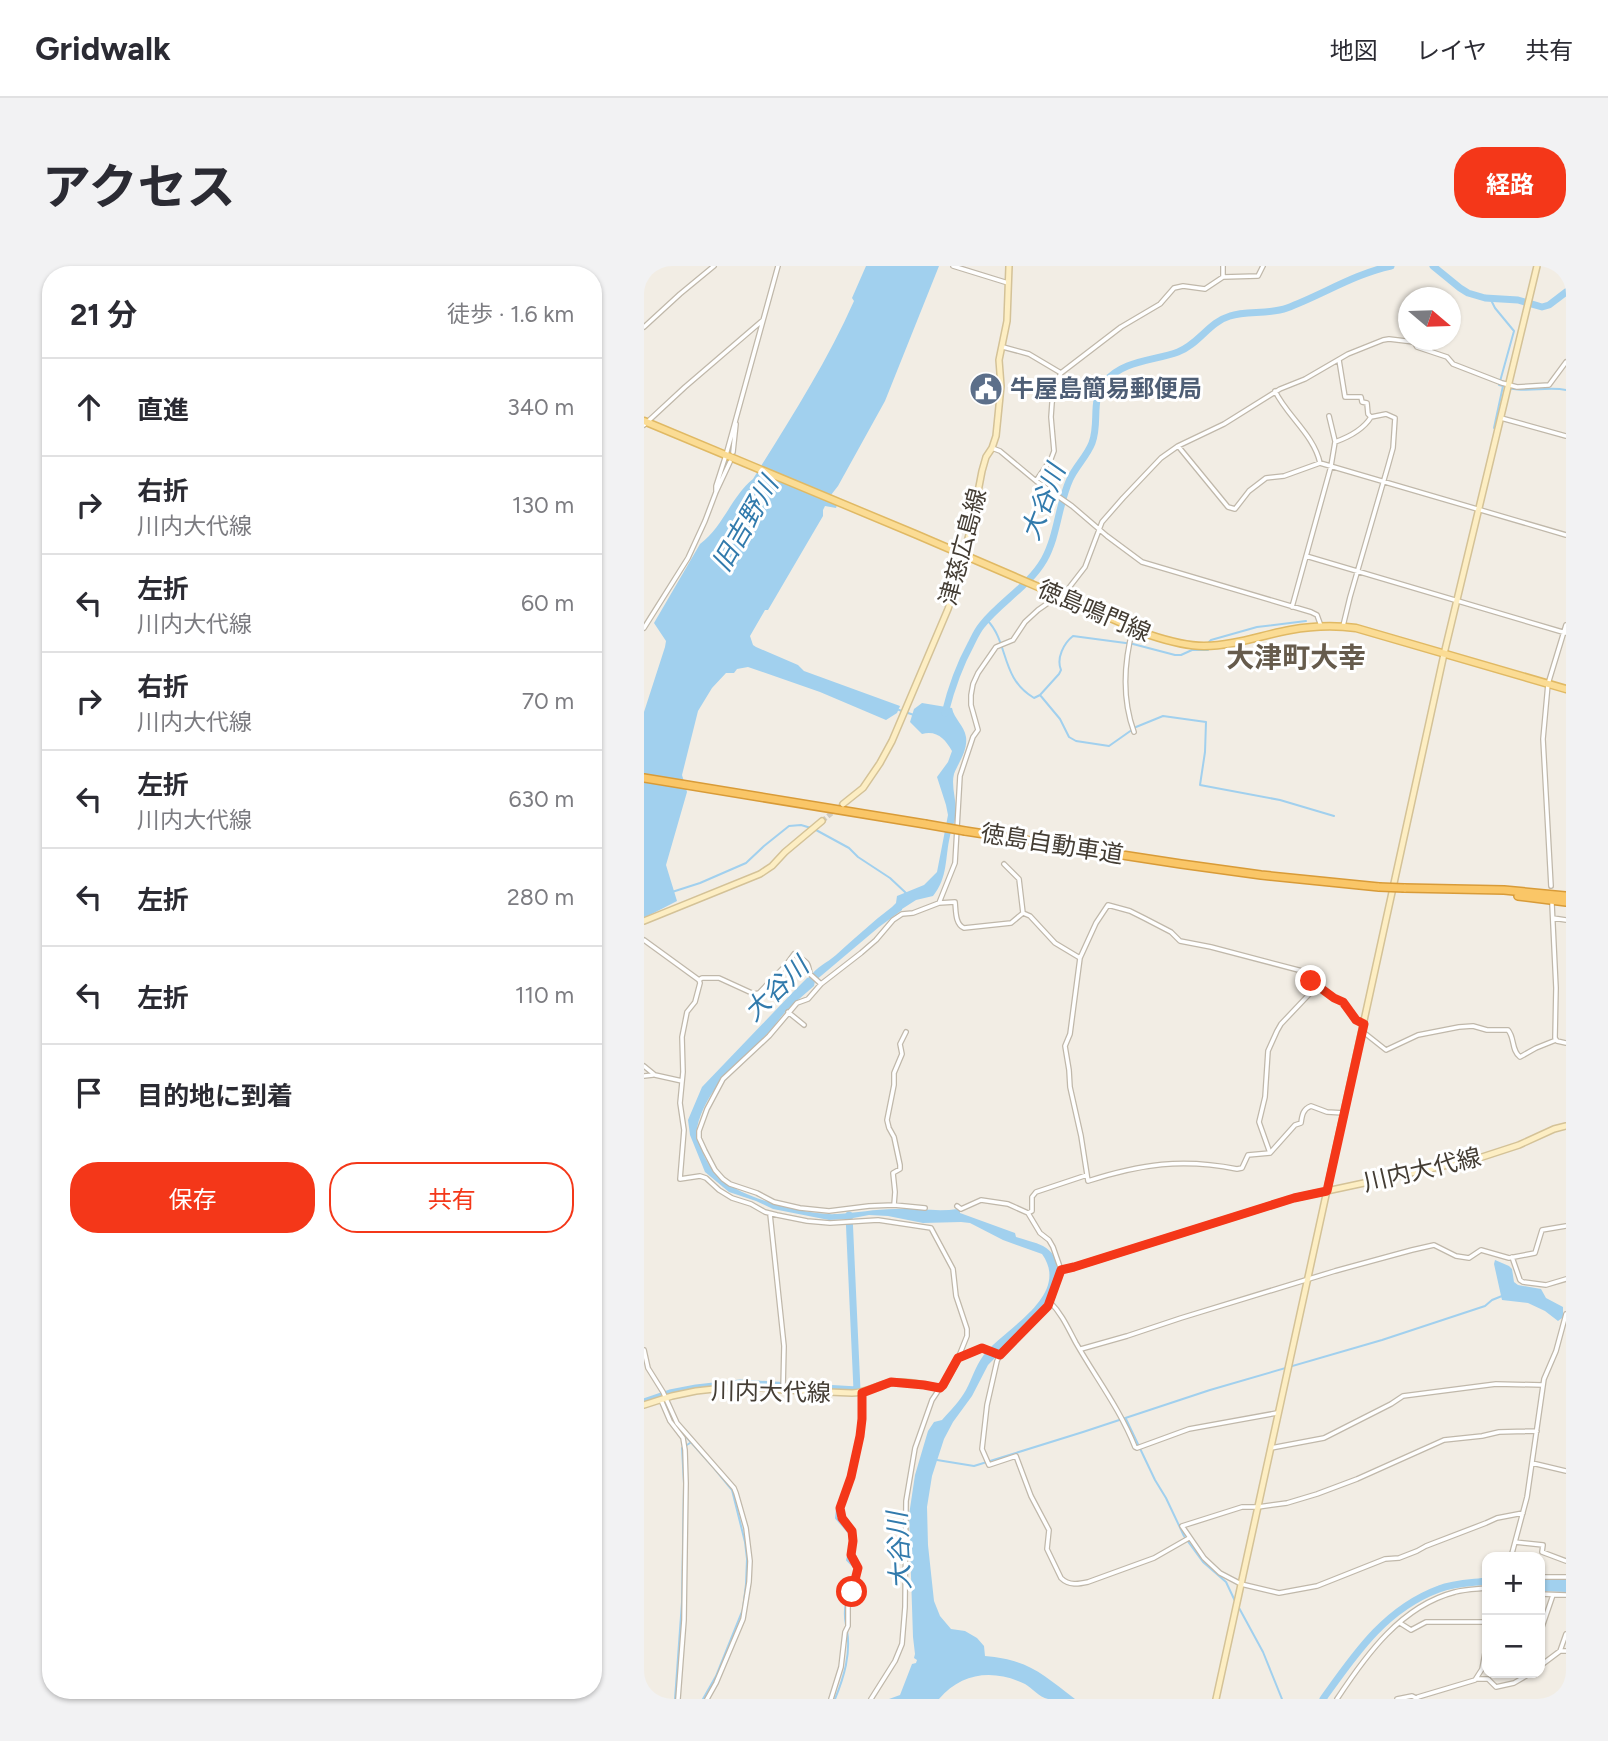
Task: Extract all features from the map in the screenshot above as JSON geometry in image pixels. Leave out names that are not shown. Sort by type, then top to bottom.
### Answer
[{"type":"highway","name":"徳島自動車道","points":[[644,778],[1221,870],[1378,887],[1504,890],[1566,896]]},
{"type":"highway","name":"徳島自動車道","points":[[1462,890],[1566,902]]},
{"type":"main road","name":"津慈広島線","points":[[843,804],[863,788],[886,752],[901,723],[948,609],[964,556],[982,471],[992,448],[999,415],[999,360],[1007,321],[1009,266]]},
{"type":"main road","points":[[1216,1699],[1444,654],[1501,418],[1505,385],[1537,266]]},
{"type":"main road","name":"徳島鳴門線","points":[[645,423],[730,456],[1171,642],[1205,646],[1232,643],[1292,629],[1343,626],[1566,689]]},
{"type":"main road","points":[[644,921],[760,874],[822,821]]},
{"type":"main road","name":"川内大代線","points":[[1061,1269],[1294,1198],[1476,1159],[1566,1126]]},
{"type":"main road","points":[[940,1388],[958,1358],[982,1348],[999,1355],[1041,1315],[1049,1302],[1061,1269]]},
{"type":"main road","name":"川内大代線","points":[[644,1405],[696,1391],[741,1386],[862,1393],[891,1382],[940,1388]]},
{"type":"street","points":[[644,327],[714,266]]},
{"type":"street","points":[[644,628],[688,558],[730,456],[726,451],[778,266]]},
{"type":"street","points":[[953,266],[1009,283]]},
{"type":"street","points":[[1223,266],[1223,277]]},
{"type":"street","points":[[1036,481],[1054,451],[1052,403],[1060,373],[1121,327],[1160,304],[1174,288],[1183,286],[1205,289],[1223,277],[1258,276],[1263,266]]},
{"type":"street","points":[[645,423],[763,320]]},
{"type":"street","points":[[939,903],[955,863],[960,776],[973,737],[978,730],[971,695],[978,673],[998,646],[1013,640],[1025,622],[1068,589],[1085,567],[1102,522],[1168,452],[1213,430],[1275,391],[1305,379],[1348,354],[1383,340],[1414,342],[1417,347],[1447,357],[1453,364],[1505,385],[1517,387],[1549,384],[1566,362]]},
{"type":"street","points":[[1002,347],[1029,354],[1060,373]]},
{"type":"street","points":[[1339,360],[1345,397],[1361,397],[1362,402],[1367,403],[1368,414],[1371,416]]},
{"type":"street","points":[[1275,391],[1314,447],[1320,463]]},
{"type":"street","points":[[1343,626],[1393,448],[1395,418],[1386,414],[1371,416]]},
{"type":"street","points":[[1292,607],[1331,466],[1335,442],[1329,416]]},
{"type":"street","points":[[1335,442],[1357,431],[1371,416]]},
{"type":"street","points":[[1501,418],[1566,436]]},
{"type":"street","points":[[1178,446],[1228,508],[1232,508],[1266,478],[1284,476],[1320,463],[1566,535]]},
{"type":"street","points":[[992,448],[1000,451],[1142,562],[1317,615],[1321,626]]},
{"type":"street","points":[[1306,556],[1565,632]]},
{"type":"street","points":[[644,616],[648,622]]},
{"type":"street","points":[[1551,886],[1543,739],[1548,684],[1566,625]]},
{"type":"street","points":[[1133,628],[1125,678],[1128,714],[1133,730]]},
{"type":"street","points":[[1004,864],[1018,879],[1023,913]]},
{"type":"street","points":[[925,1208],[894,1205],[830,1211],[774,1202],[723,1179],[715,1170],[699,1138],[699,1131],[723,1079],[769,1035],[797,1003],[808,999],[819,982],[868,946],[893,920],[902,914],[913,914],[939,903],[955,902],[958,922],[964,928],[1010,923],[1023,913]]},
{"type":"street","points":[[1552,904],[1556,1040]]},
{"type":"street","points":[[1344,1113],[1307,1107],[1301,1123],[1295,1125],[1270,1153],[1248,1155],[1242,1168],[1202,1163],[1171,1163],[1130,1168],[1088,1181],[1065,1046],[1070,1034],[1080,958],[1096,923],[1108,905],[1144,918],[1171,932],[1180,941],[1306,972],[1317,986],[1343,1002],[1363,1028],[1386,1049],[1418,1035],[1473,1026],[1492,1031],[1508,1030],[1514,1049],[1520,1057],[1556,1040],[1566,1043]]},
{"type":"street","points":[[1023,913],[1030,916],[1055,943],[1080,958]]},
{"type":"street","points":[[1553,918],[1566,920]]},
{"type":"street","points":[[644,940],[699,980]]},
{"type":"street","points":[[699,980],[719,978],[754,994],[759,993],[794,954],[807,962],[810,974],[819,982]]},
{"type":"street","points":[[699,980],[695,1002],[687,1012],[681,1046],[680,1103],[684,1130],[680,1179],[700,1176],[706,1178],[727,1195],[770,1214],[816,1222],[878,1220],[929,1227],[953,1269],[956,1296],[967,1329],[958,1358]]},
{"type":"street","points":[[1270,1153],[1259,1122],[1265,1097],[1269,1051],[1281,1024],[1317,986]]},
{"type":"street","points":[[788,1012],[804,1025]]},
{"type":"street","points":[[894,1205],[894,1173],[900,1169],[900,1165],[894,1137],[889,1128],[888,1114],[894,1073],[902,1054],[900,1044],[906,1032]]},
{"type":"street","points":[[644,1066],[655,1075]]},
{"type":"street","points":[[644,1076],[655,1075],[682,1081]]},
{"type":"street","points":[[1028,1213],[1032,1211],[1032,1197],[1036,1192],[1087,1175]]},
{"type":"street","points":[[957,1206],[961,1209],[977,1201],[993,1201],[1028,1213],[1040,1233],[1049,1240],[1061,1269]]},
{"type":"street","points":[[770,1214],[784,1346],[783,1390]]},
{"type":"street","points":[[1081,1349],[1349,1266],[1434,1245],[1462,1258],[1469,1258],[1481,1250],[1503,1257],[1535,1253],[1542,1230],[1566,1226]]},
{"type":"street","points":[[1512,1257],[1523,1282],[1546,1285],[1566,1279]]},
{"type":"street","points":[[1049,1302],[1067,1325],[1137,1448],[1189,1429],[1279,1413]]},
{"type":"street","points":[[1512,1552],[1527,1497],[1542,1385],[1556,1351],[1566,1314]]},
{"type":"street","points":[[644,1350],[663,1398],[677,1423],[734,1488],[748,1543],[749,1583],[743,1619],[707,1699]]},
{"type":"street","points":[[999,1355],[986,1411],[982,1449],[989,1465],[1016,1457],[1031,1496],[1049,1530],[1047,1549],[1061,1578],[1077,1584],[1088,1582],[1153,1558],[1189,1538]]},
{"type":"street","points":[[1271,1448],[1324,1438],[1398,1399],[1435,1391],[1496,1384],[1542,1385]]},
{"type":"street","points":[[871,1699],[895,1661],[902,1644],[907,1491],[915,1448],[932,1399],[940,1388]]},
{"type":"street","points":[[831,1699],[842,1667],[848,1626],[848,1602],[858,1571],[851,1555],[852,1531],[842,1518],[840,1508],[851,1477],[860,1436],[862,1393]]},
{"type":"street","points":[[663,1398],[670,1421],[685,1442],[687,1483],[684,1620],[678,1699]]},
{"type":"street","points":[[1523,1513],[1497,1518],[1399,1558],[1385,1559],[1308,1589],[1279,1592],[1241,1584],[1227,1577],[1209,1564],[1182,1526],[1242,1507],[1287,1503],[1317,1494],[1444,1440],[1499,1432],[1537,1431]]},
{"type":"street","points":[[1532,1463],[1566,1471]]},
{"type":"street","points":[[1515,1542],[1542,1545],[1542,1552],[1566,1561]]},
{"type":"street","points":[[1545,1577],[1566,1577]]},
{"type":"street","points":[[1337,1699],[1367,1656],[1416,1610],[1458,1591],[1482,1589]]},
{"type":"street","points":[[1545,1594],[1566,1595]]},
{"type":"street","points":[[1545,1618],[1553,1595]]},
{"type":"street","points":[[1400,1623],[1411,1630],[1426,1622],[1482,1622]]},
{"type":"street","points":[[1545,1663],[1563,1651],[1566,1634]]},
{"type":"street","points":[[1477,1679],[1482,1669]]},
{"type":"street","points":[[1397,1699],[1412,1696],[1416,1699],[1477,1679],[1488,1679],[1496,1687],[1514,1683],[1522,1678]]},
{"type":"water","name":"旧吉野川","points":[[866,266],[939,266],[885,401],[831,495],[839,500],[836,508],[825,506],[823,516],[750,636],[756,647],[798,665],[804,671],[900,706],[897,713],[886,720],[820,692],[748,667],[737,669],[734,673],[726,673],[712,688],[698,711],[682,775],[687,792],[666,865],[677,901],[644,918],[644,712],[666,641],[654,623],[700,544],[715,529],[745,486],[753,479],[806,392],[854,301],[852,298]]},
{"type":"water","points":[[922,703],[952,708],[966,737],[964,752],[954,774],[956,815],[944,875],[938,889],[933,896],[916,900],[902,909],[815,981],[814,986],[786,1011],[715,1088],[701,1114],[697,1135],[705,1157],[718,1176],[735,1188],[763,1200],[825,1214],[888,1209],[958,1209],[960,1213],[1015,1233],[1016,1237],[1043,1246],[1051,1252],[1057,1268],[1054,1286],[1046,1303],[988,1365],[944,1439],[932,1476],[927,1507],[928,1545],[934,1601],[940,1616],[951,1629],[965,1631],[977,1638],[984,1646],[985,1656],[1024,1665],[1044,1675],[1075,1699],[1048,1699],[1013,1679],[990,1675],[968,1678],[939,1699],[889,1699],[900,1695],[912,1664],[917,1660],[914,1658],[909,1515],[915,1475],[928,1431],[934,1422],[942,1420],[961,1398],[983,1356],[1042,1298],[1048,1284],[1049,1269],[1042,1254],[1003,1240],[970,1223],[923,1223],[869,1215],[829,1220],[773,1209],[729,1192],[705,1172],[690,1135],[688,1120],[702,1087],[807,978],[892,907],[897,896],[924,885],[937,872],[948,815],[937,777],[952,751],[940,737],[932,733],[922,734],[910,722],[914,709]]},
{"type":"water","points":[[1495,1260],[1512,1269],[1514,1282],[1518,1285],[1541,1289],[1546,1298],[1563,1307],[1566,1320],[1562,1318],[1558,1321],[1528,1303],[1502,1300]]},
{"type":"water","points":[[1566,1579],[1566,1592],[1545,1591],[1545,1580]]},
{"type":"waterway","name":"大谷川","points":[[945,713],[959,669],[979,630],[989,617],[1031,578],[1049,550],[1070,479],[1092,443],[1096,404],[1105,382],[1130,365],[1178,352],[1223,319],[1236,314],[1287,308],[1364,274],[1391,266]]},
{"type":"waterway","name":"大谷川","points":[[1433,266],[1468,293],[1485,298],[1518,300],[1542,307],[1566,292]]},
{"type":"waterway","points":[[1490,298],[1514,331],[1499,385],[1503,386],[1494,428]]},
{"type":"waterway","points":[[1508,388],[1566,390]]},
{"type":"waterway","points":[[987,620],[999,639],[1015,680],[1034,698],[1059,674],[1062,651],[1073,636],[1133,644],[1175,655],[1192,650],[1208,650]]},
{"type":"waterway","points":[[1209,642],[1257,627],[1306,621]]},
{"type":"waterway","points":[[1040,695],[1060,719],[1069,737],[1076,741],[1109,746],[1136,727],[1163,716],[1206,722],[1200,785],[1280,800],[1334,816]]},
{"type":"waterway","points":[[899,710],[914,715]]},
{"type":"waterway","points":[[672,892],[746,863],[789,826],[811,828]]},
{"type":"waterway","points":[[816,830],[849,848],[906,893]]},
{"type":"waterway","points":[[644,1402],[670,1393],[740,1383],[857,1390],[849,1215]]},
{"type":"waterway","points":[[937,1460],[974,1466],[1210,1390],[1382,1340],[1485,1306],[1502,1296]]},
{"type":"waterway","points":[[857,1390],[860,1397],[858,1437]]},
{"type":"waterway","points":[[664,1403],[672,1421],[732,1490],[745,1542],[747,1559],[743,1609],[716,1676],[703,1699]]},
{"type":"waterway","points":[[1126,1419],[1184,1536],[1203,1562],[1226,1582],[1235,1601]]},
{"type":"waterway","points":[[675,1699],[682,1602],[682,1448],[690,1443]]},
{"type":"waterway","points":[[843,1493],[836,1518],[849,1533]]},
{"type":"waterway","points":[[846,1625],[848,1593],[855,1573],[855,1568],[847,1560],[851,1545]]},
{"type":"waterway","points":[[1323,1699],[1373,1635],[1403,1608],[1445,1587],[1482,1582]]},
{"type":"waterway","points":[[1238,1606],[1263,1652],[1282,1699]]},
{"type":"waterway","points":[[835,1699],[846,1665],[847,1630]]},
{"type":"waterway","points":[[644,1694],[655,1699]]},
{"type":"tunnel","points":[[822,821],[843,804]]},
{"type":"place","name":"牛屋島簡易郵便局","points":[[986,389]]},
{"type":"district","name":"大津町大幸","points":[[1296,657]]},
{"type":"route","points":[[852,1592],[858,1568],[851,1555],[852,1531],[842,1518],[840,1508],[851,1477],[860,1436],[862,1393],[891,1382],[940,1388],[958,1358],[982,1348],[1000,1355],[1048,1306],[1061,1270],[1294,1198],[1327,1191],[1364,1024],[1356,1020],[1346,1004],[1311,981]]}]
